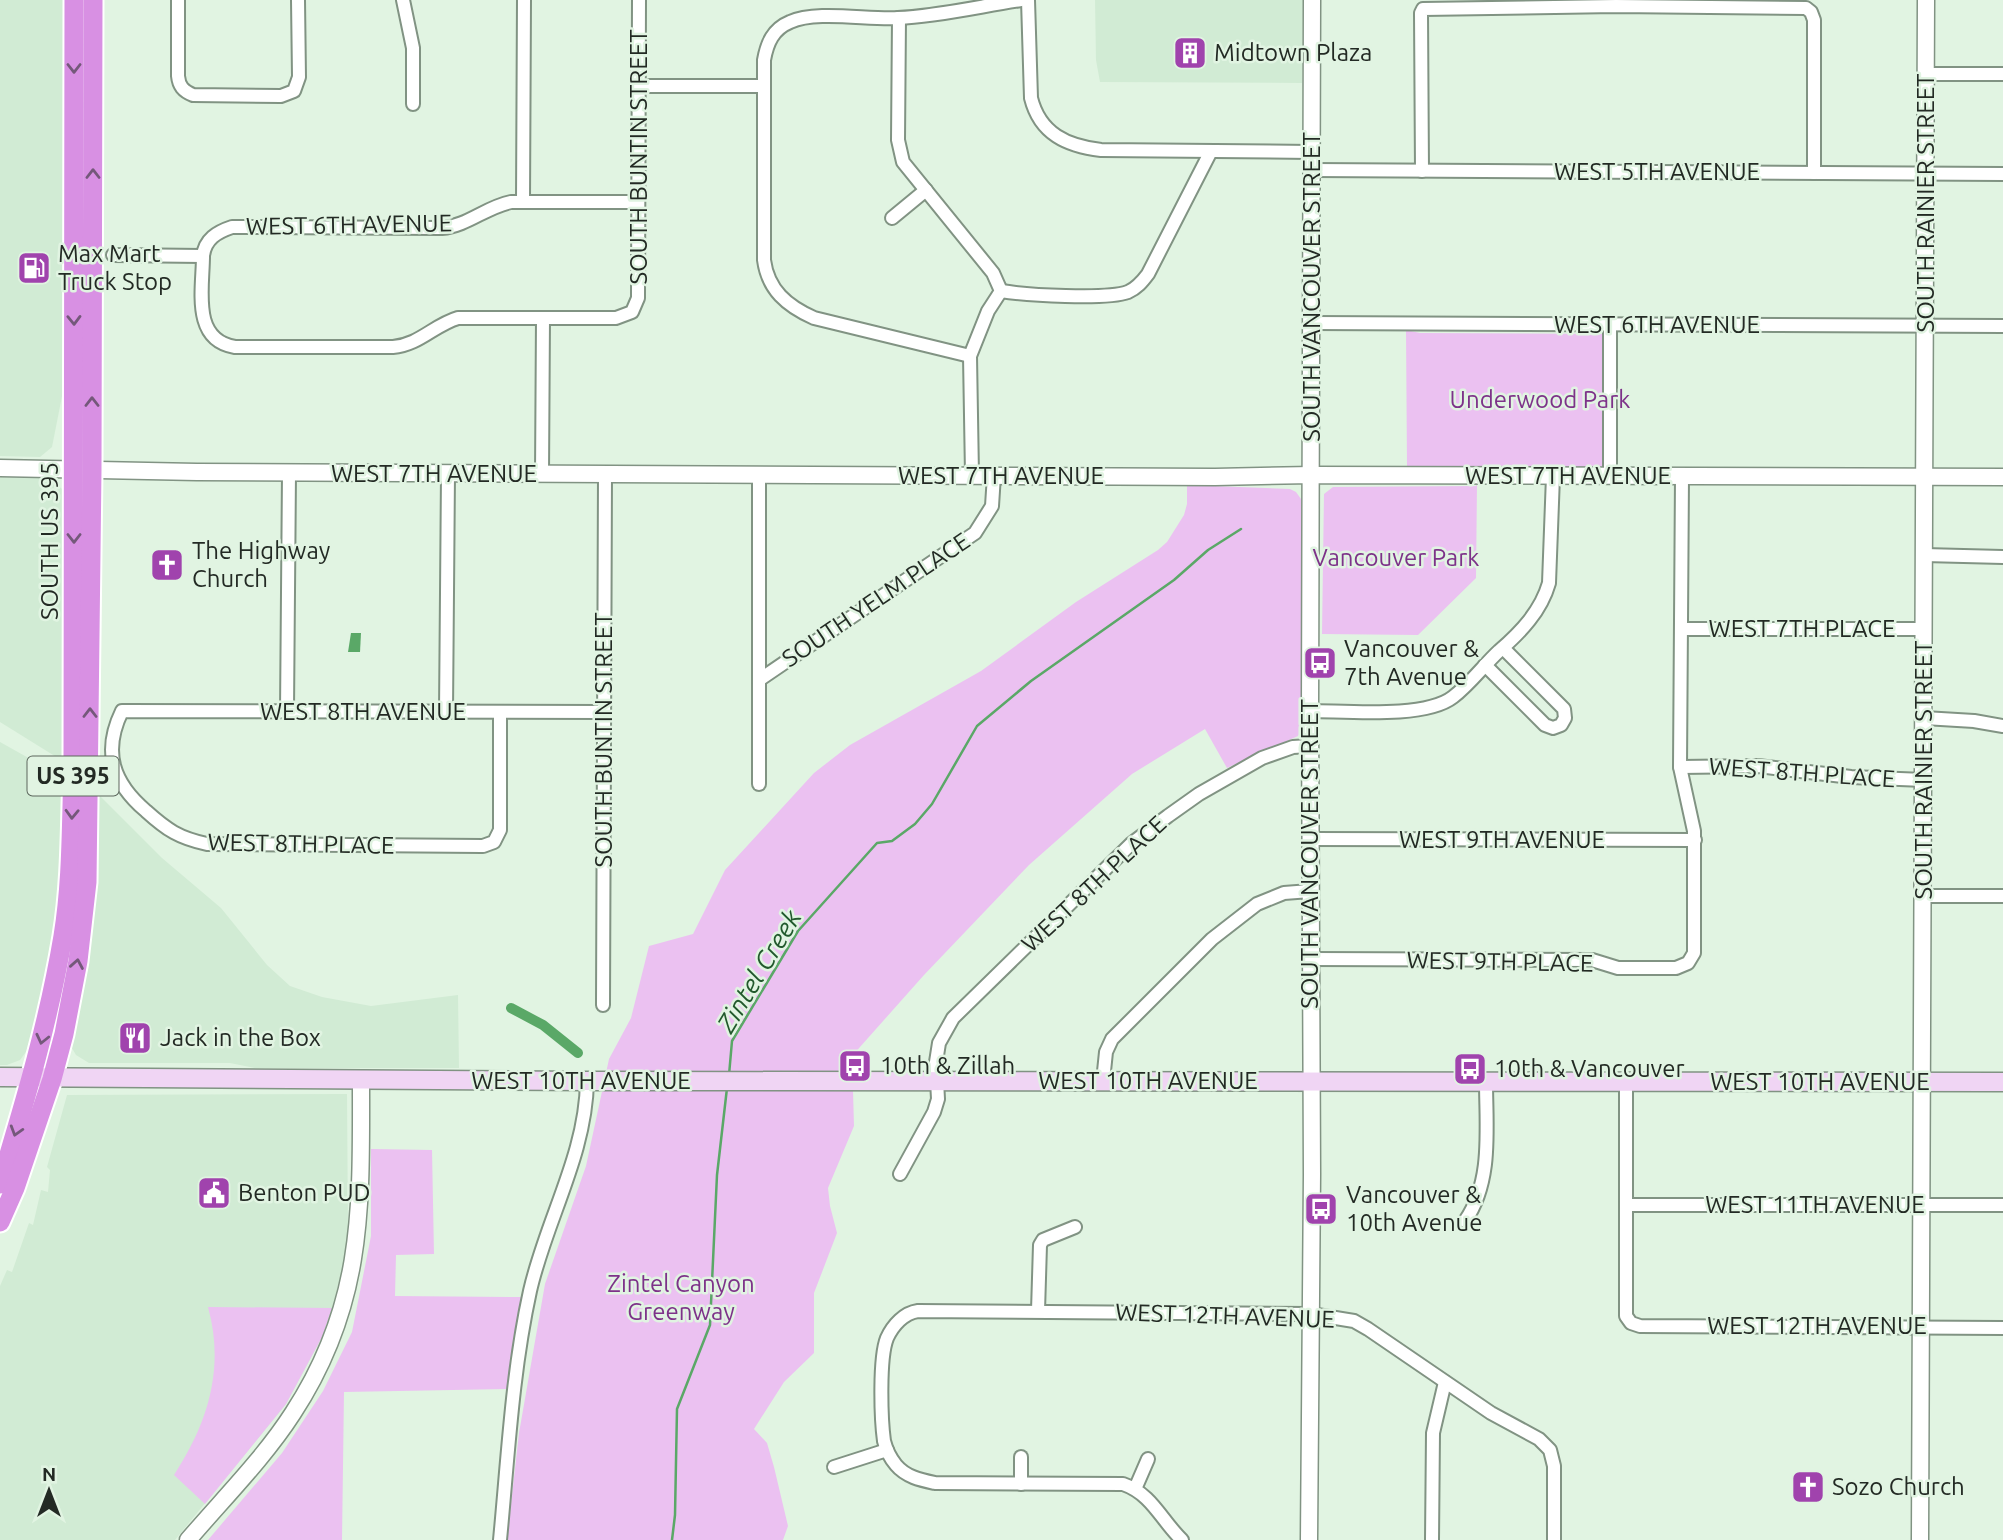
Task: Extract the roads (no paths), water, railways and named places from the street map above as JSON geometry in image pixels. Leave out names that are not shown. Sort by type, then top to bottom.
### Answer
[{"type":"highway","name":"SOUTH US 395","points":[[75,0],[83,470]]},
{"type":"highway","name":"SOUTH US 395","points":[[42,1079],[68,885],[83,470],[93,0]]},
{"type":"highway","name":"US 395","points":[[0,1184],[42,1079]]},
{"type":"highway","name":"US 395","points":[[0,1222],[15,1188],[42,1079]]},
{"type":"main road","name":"WEST 10TH AVENUE","points":[[0,1077],[587,1081],[2003,1082]]},
{"type":"street","points":[[178,0],[178,76],[184,90],[193,95],[281,96],[294,91],[299,77],[298,0]]},
{"type":"street","points":[[403,0],[413,48],[413,104]]},
{"type":"street","points":[[523,201],[524,0]]},
{"type":"street","name":"SOUTH BUNTIN STREET","points":[[543,318],[616,318],[632,312],[638,298],[639,0]]},
{"type":"street","points":[[970,356],[814,318],[781,299],[766,272],[764,260],[766,48],[780,27],[800,18],[898,18],[1021,0]]},
{"type":"street","points":[[1028,0],[1031,98],[1039,119],[1055,136],[1078,147],[1101,150],[1312,152]]},
{"type":"street","name":"SOUTH VANCOUVER STREET","points":[[1309,1540],[1312,0]]},
{"type":"street","name":"SOUTH RAINIER STREET","points":[[1920,1540],[1926,0]]},
{"type":"street","points":[[1422,171],[1423,9],[1616,3],[1806,8],[1811,12],[1814,20],[1814,173]]},
{"type":"street","points":[[898,18],[900,153],[908,170],[993,273],[1001,291]]},
{"type":"street","points":[[1926,74],[2003,75]]},
{"type":"street","points":[[639,86],[764,86]]},
{"type":"street","points":[[1001,291],[1103,296],[1127,292],[1138,287],[1148,274],[1211,151]]},
{"type":"street","name":"WEST 5TH AVENUE","points":[[1312,170],[2003,174]]},
{"type":"street","points":[[892,218],[926,190]]},
{"type":"street","name":"WEST 6TH AVENUE","points":[[203,256],[207,242],[212,237],[232,227],[451,227],[501,204],[523,201],[638,202]]},
{"type":"street","points":[[113,255],[203,256],[202,319],[214,338],[227,345],[393,347],[415,343],[441,324],[458,318],[543,318],[542,474]]},
{"type":"street","points":[[972,475],[970,356],[988,311],[1001,291]]},
{"type":"street","name":"WEST 6TH AVENUE","points":[[1311,323],[2003,326]]},
{"type":"street","points":[[1610,325],[1610,476]]},
{"type":"street","name":"WEST 7TH AVENUE","points":[[0,467],[289,473],[2003,477]]},
{"type":"street","points":[[287,711],[289,473]]},
{"type":"street","points":[[446,712],[448,473]]},
{"type":"street","name":"SOUTH BUNTIN STREET","points":[[603,1005],[605,474]]},
{"type":"street","points":[[759,475],[759,783]]},
{"type":"street","name":"SOUTH YELM PLACE","points":[[759,680],[975,533],[992,506],[994,475]]},
{"type":"street","points":[[1310,711],[1401,712],[1431,706],[1452,698],[1528,623],[1545,596],[1549,583],[1553,476]]},
{"type":"street","points":[[1682,476],[1680,767],[1695,840]]},
{"type":"street","points":[[1924,555],[2003,557]]},
{"type":"street","name":"WEST 7TH PLACE","points":[[1681,629],[1924,629]]},
{"type":"street","points":[[1485,664],[1545,725],[1553,728],[1561,725],[1565,718],[1564,709],[1503,648]]},
{"type":"street","name":"WEST 8TH AVENUE","points":[[122,711],[604,712]]},
{"type":"street","name":"WEST 8TH PLACE","points":[[122,711],[114,736],[113,757],[116,775],[128,796],[166,829],[190,841],[242,846],[483,846],[494,842],[500,830],[500,712]]},
{"type":"street","points":[[1924,718],[2003,726]]},
{"type":"street","name":"WEST 8TH PLACE","points":[[900,1174],[934,1112],[938,1099],[939,1043],[953,1018],[1131,844],[1227,777],[1287,748],[1310,746]]},
{"type":"street","name":"WEST 8TH PLACE","points":[[1680,767],[1758,766],[1851,777],[1924,780]]},
{"type":"street","name":"WEST 9TH AVENUE","points":[[1310,839],[1695,840]]},
{"type":"street","name":"WEST 9TH PLACE","points":[[1310,960],[1592,960],[1618,968],[1676,968],[1688,963],[1694,953],[1695,840]]},
{"type":"street","points":[[1103,1081],[1107,1052],[1112,1039],[1212,939],[1257,904],[1271,897],[1294,891],[1310,891]]},
{"type":"street","points":[[1923,896],[2003,896]]},
{"type":"street","points":[[188,1540],[292,1415],[320,1367],[338,1326],[349,1287],[358,1232],[360,1080]]},
{"type":"street","points":[[500,1540],[516,1371],[528,1301],[540,1256],[581,1138],[587,1107],[587,1081]]},
{"type":"street","points":[[1465,1221],[1482,1189],[1486,1143],[1486,1081]]},
{"type":"street","points":[[1626,1082],[1627,1205]]},
{"type":"street","name":"WEST 12TH AVENUE","points":[[1627,1205],[1626,1316],[1631,1323],[1640,1326],[2003,1328]]},
{"type":"street","name":"WEST 11TH AVENUE","points":[[1627,1205],[2003,1205]]},
{"type":"street","points":[[1038,1311],[1040,1245],[1044,1240],[1074,1227]]},
{"type":"street","name":"WEST 12TH AVENUE","points":[[887,1450],[884,1442],[883,1352],[892,1329],[910,1312],[1311,1314],[1342,1318],[1360,1324],[1491,1413],[1539,1439],[1550,1450],[1554,1466],[1554,1540]]},
{"type":"street","points":[[1432,1540],[1433,1433],[1445,1382]]},
{"type":"street","points":[[834,1468],[887,1450],[896,1465],[918,1480],[935,1483],[1108,1482],[1135,1489],[1148,1498],[1182,1540]]},
{"type":"street","points":[[1021,1457],[1021,1484]]},
{"type":"street","points":[[1135,1489],[1148,1459]]},
{"type":"waterway","name":"Zintel Creek","points":[[729,1075],[732,1041],[798,931],[877,843],[892,841],[915,824],[932,804],[977,726],[1031,681],[1174,580],[1208,550],[1241,529]]},
{"type":"waterway","points":[[511,1008],[543,1025],[578,1053]]},
{"type":"waterway","name":"Zintel Creek","points":[[672,1540],[677,1409],[710,1325],[717,1175],[727,1088]]},
{"type":"place","name":"Midtown Plaza","points":[[1190,53]]},
{"type":"place","name":"Max Mart Truck Stop","points":[[34,268]]},
{"type":"place","name":"The Highway Church","points":[[167,565]]},
{"type":"place","name":"Vancouver & 7th Avenue","points":[[1320,663]]},
{"type":"place","name":"Jack in the Box","points":[[135,1038]]},
{"type":"place","name":"10th & Zillah","points":[[855,1066]]},
{"type":"place","name":"10th & Vancouver","points":[[1470,1069]]},
{"type":"place","name":"Benton PUD","points":[[214,1193]]},
{"type":"place","name":"Vancouver & 10th Avenue","points":[[1321,1209]]},
{"type":"place","name":"Sozo Church","points":[[1808,1487]]},
{"type":"park label","name":"Underwood Park","points":[[1540,400]]},
{"type":"park label","name":"Vancouver Park","points":[[1396,558]]},
{"type":"park label","name":"Zintel Canyon Greenway","points":[[681,1298]]}]
